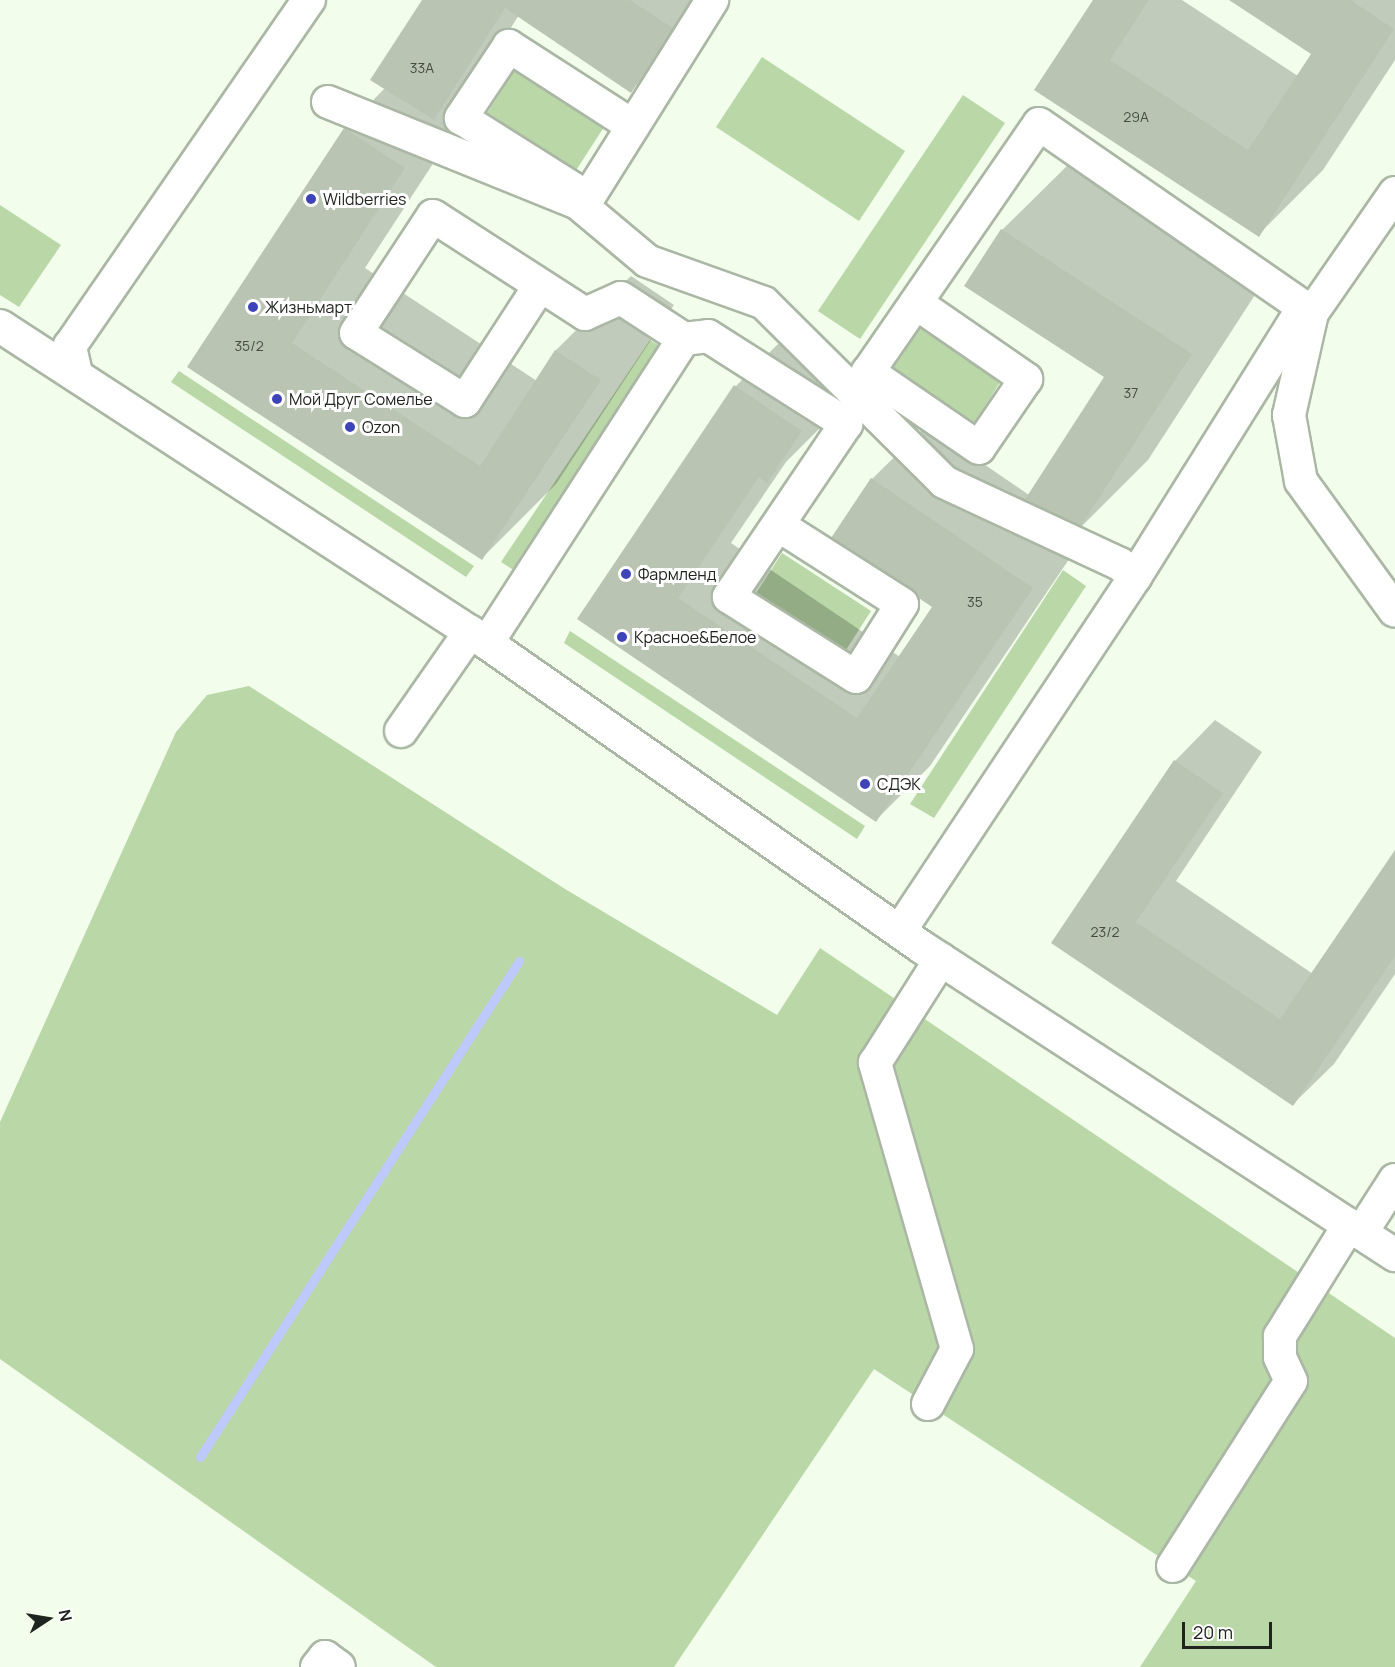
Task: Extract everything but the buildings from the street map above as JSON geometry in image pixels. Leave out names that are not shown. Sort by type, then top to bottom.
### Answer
[{"type":"street","points":[[633,126],[509,46],[460,118],[588,198],[712,0]]},
{"type":"street","points":[[76,373],[70,346],[305,2]]},
{"type":"street","points":[[328,102],[578,202],[646,261],[764,303],[944,482],[1120,564],[1135,578]]},
{"type":"street","points":[[916,303],[1026,379],[979,448],[868,372],[1039,124],[1308,310]]},
{"type":"street","points":[[901,929],[1135,578],[1308,310],[1395,193]]},
{"type":"street","points":[[539,287],[465,401],[356,333],[433,216],[539,287],[585,314],[621,298],[684,339],[708,336],[846,424],[729,597],[856,677],[902,604],[778,525]]},
{"type":"street","points":[[1308,310],[1289,415],[1301,481],[1395,611]]},
{"type":"street","points":[[0,326],[76,373],[479,638],[901,929],[941,959],[1395,1255]]},
{"type":"street","points":[[401,731],[479,638],[684,339]]},
{"type":"street","points":[[928,1404],[957,1349],[875,1063],[941,959]]},
{"type":"street","points":[[1173,1566],[1291,1381],[1280,1357],[1280,1336],[1355,1229],[1395,1180]]},
{"type":"street","points":[[317,1667],[325,1657],[339,1667]]},
{"type":"green space","points":[[762,57],[905,151],[859,221],[716,127]]},
{"type":"green space","points":[[515,69],[604,127],[575,172],[486,115]]},
{"type":"green space","points":[[963,95],[1005,123],[860,339],[818,311]]},
{"type":"green space","points":[[0,205],[61,245],[19,307],[0,295]]},
{"type":"green space","points":[[917,324],[1002,379],[974,424],[888,369]]},
{"type":"green space","points":[[650,340],[665,349],[518,573],[501,562]]},
{"type":"green space","points":[[179,371],[474,566],[466,577],[171,382]]},
{"type":"green space","points":[[782,553],[871,611],[842,656],[753,598]]},
{"type":"green space","points":[[1063,570],[1086,586],[934,818],[910,804]]},
{"type":"green space","points":[[570,631],[865,826],[857,839],[564,643]]},
{"type":"green space","points":[[249,686],[565,889],[777,1015],[820,948],[1395,1338],[1395,1667],[1140,1667],[1196,1581],[874,1369],[674,1667],[436,1667],[0,1359],[0,1122],[176,732],[207,695]]},
{"type":"waterway","points":[[200,1457],[519,961]]},
{"type":"place","name":"Wildberries","points":[[311,199]]},
{"type":"place","name":"Жизньмарт","points":[[253,307]]},
{"type":"place","name":"Мой Друг Сомелье","points":[[277,399]]},
{"type":"place","name":"Ozon","points":[[350,427]]},
{"type":"place","name":"Фармленд","points":[[626,574]]},
{"type":"place","name":"Красное&Белое","points":[[622,637]]},
{"type":"place","name":"СДЭК","points":[[865,784]]}]
